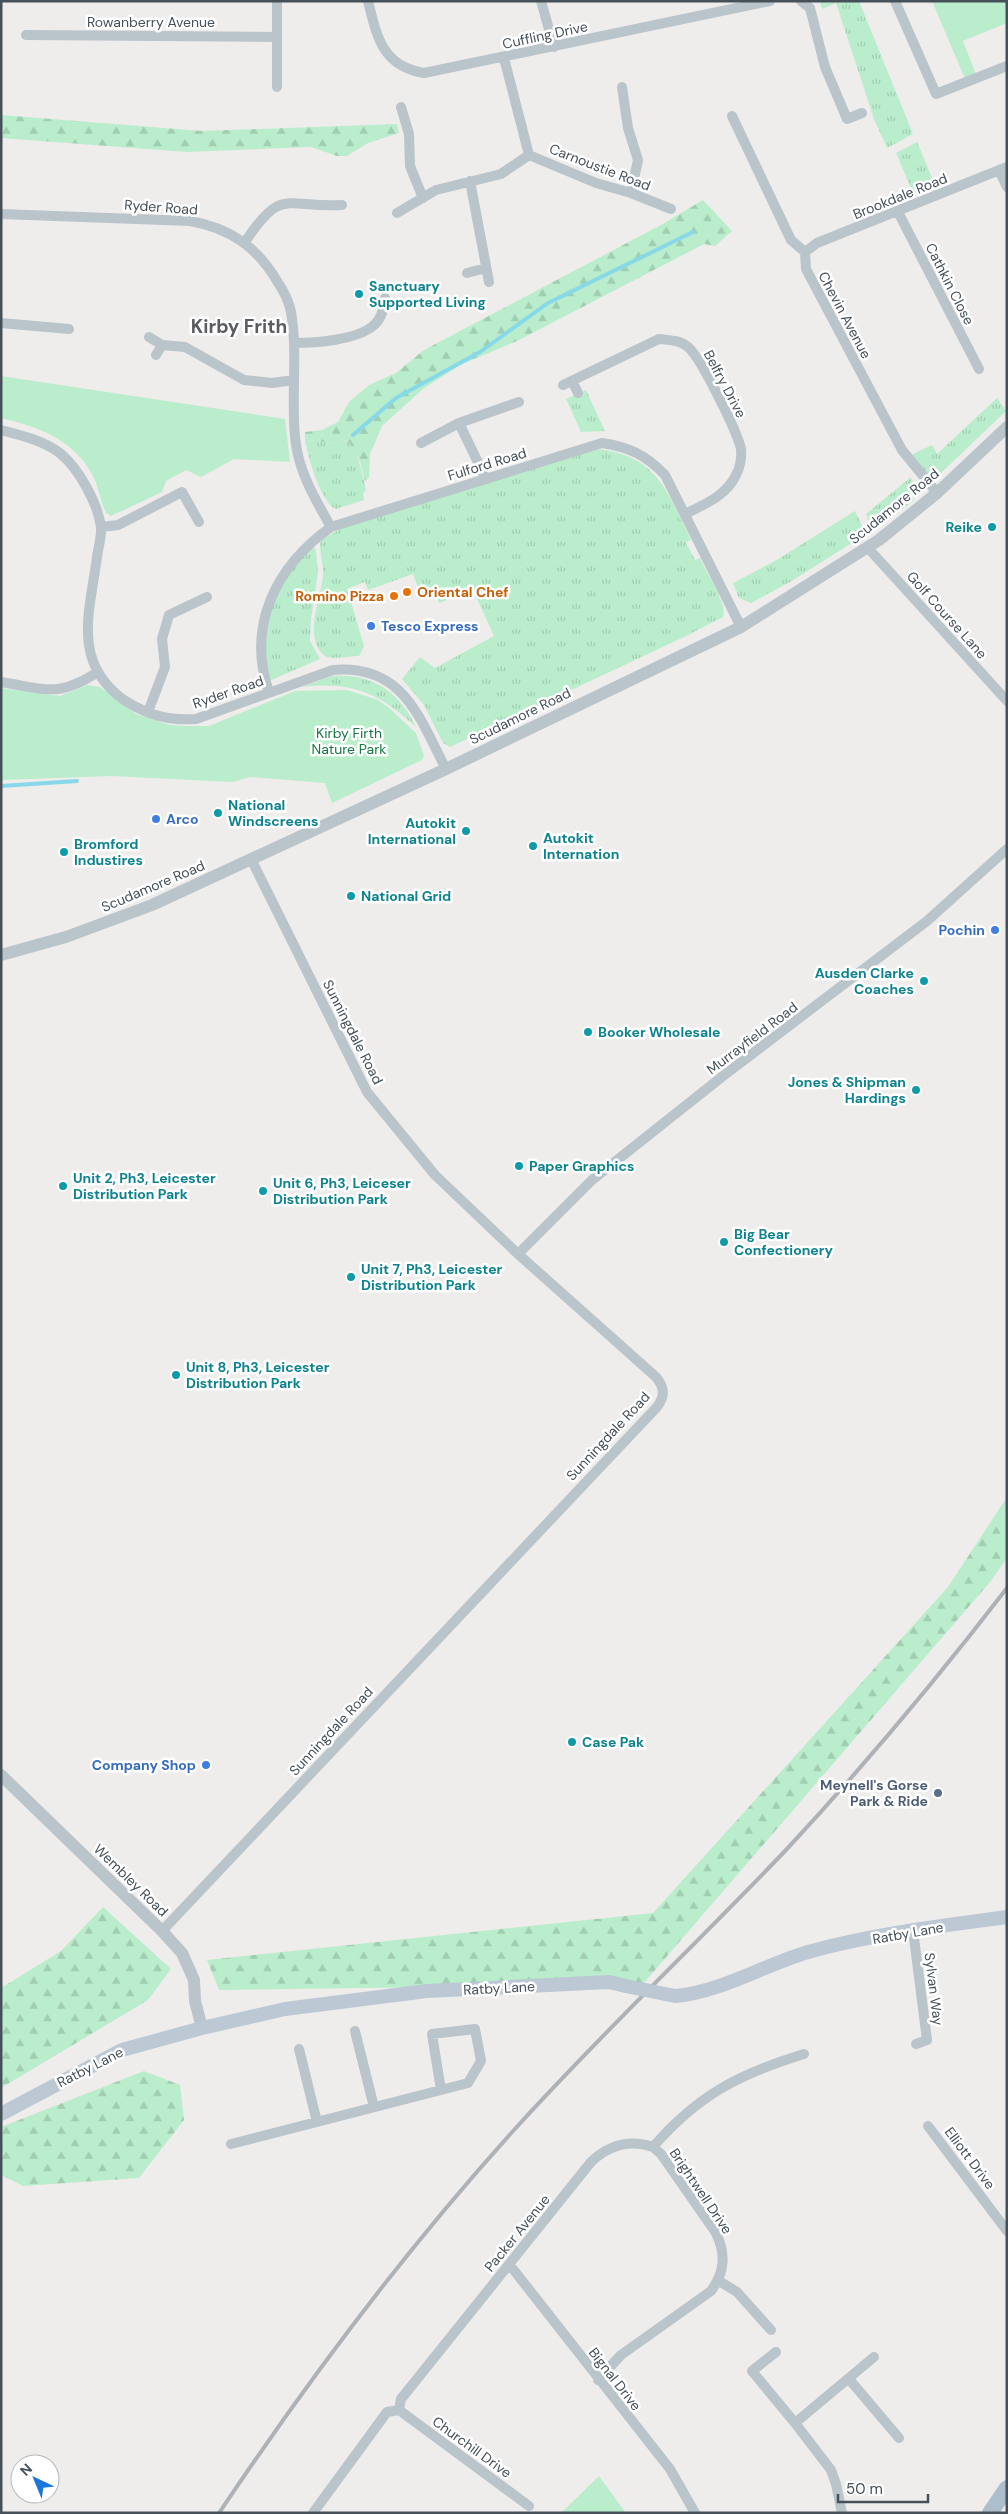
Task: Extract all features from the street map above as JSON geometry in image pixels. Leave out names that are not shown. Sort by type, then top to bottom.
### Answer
[{"type":"main road","name":"Ratby Lane","points":[[1,2114],[122,2050],[202,2028],[285,2009],[427,1992],[609,1982],[675,1996],[698,1994],[809,1952],[913,1930],[1007,1918]]},
{"type":"main road","points":[[990,2513],[1007,2488]]},
{"type":"street","points":[[277,1],[277,87]]},
{"type":"street","name":"Cuffling Drive","points":[[368,1],[376,34],[384,50],[394,61],[407,70],[424,73],[504,58],[739,4],[770,1]]},
{"type":"street","points":[[541,1],[554,47]]},
{"type":"street","points":[[801,1],[810,8],[825,67],[847,119],[862,113]]},
{"type":"street","points":[[896,1],[936,94],[1007,66]]},
{"type":"street","name":"Rowanberry Avenue","points":[[26,35],[276,37]]},
{"type":"street","name":"Carnoustie Road","points":[[504,58],[529,155],[596,183],[631,193],[670,209]]},
{"type":"street","points":[[622,87],[628,128],[638,160],[631,193]]},
{"type":"street","points":[[401,108],[409,134],[410,166],[422,198]]},
{"type":"street","points":[[732,116],[791,240],[805,252]]},
{"type":"street","points":[[397,212],[436,190],[502,174],[529,155]]},
{"type":"street","points":[[1003,169],[1007,187]]},
{"type":"street","name":"Brookdale Road","points":[[805,252],[817,243],[1003,169]]},
{"type":"street","points":[[470,182],[489,282]]},
{"type":"street","points":[[245,242],[261,219],[278,204],[287,202],[323,206],[342,205]]},
{"type":"street","name":"Cathkin Close","points":[[898,212],[979,369]]},
{"type":"street","name":"Ryder Road","points":[[1,214],[190,221],[210,224],[245,242],[260,257],[283,290],[291,310],[294,343],[295,437],[300,465],[310,490],[331,528]]},
{"type":"street","name":"Chevin Avenue","points":[[805,252],[806,269],[902,450],[936,494]]},
{"type":"street","points":[[467,273],[486,268]]},
{"type":"street","points":[[294,343],[312,343],[357,335],[374,326],[383,313],[385,298]]},
{"type":"street","points":[[1,323],[69,328]]},
{"type":"street","points":[[150,337],[162,345],[185,348],[244,380],[272,383],[294,380]]},
{"type":"street","name":"Belfry Drive","points":[[578,393],[567,383],[659,339],[673,340],[687,346],[696,356],[732,426],[741,450],[740,463],[729,488],[717,498],[686,514]]},
{"type":"street","points":[[156,355],[162,345]]},
{"type":"street","points":[[422,443],[459,423],[518,402]]},
{"type":"street","points":[[459,423],[486,479]]},
{"type":"street","name":"Scudamore Road","points":[[1,955],[66,937],[152,905],[446,769],[741,627],[868,548],[936,494],[1007,427]]},
{"type":"street","name":"Ryder Road","points":[[1,430],[29,437],[61,454],[87,487],[101,527],[86,639],[98,672],[120,697],[148,712],[175,720],[196,719],[230,709],[269,692],[334,670],[369,671],[388,680],[407,698],[416,711],[446,769]]},
{"type":"street","name":"Fulford Road","points":[[269,692],[261,670],[261,645],[264,622],[272,596],[282,576],[312,541],[331,528],[602,443],[621,446],[638,452],[653,462],[665,474],[741,627]]},
{"type":"street","points":[[101,527],[118,525],[182,492],[198,522]]},
{"type":"street","name":"Golf Course Lane","points":[[868,548],[1007,701]]},
{"type":"street","points":[[148,712],[164,667],[162,639],[169,615],[207,597]]},
{"type":"street","points":[[1,682],[62,690],[78,685],[98,672]]},
{"type":"street","name":"Murrayfield Road","points":[[518,1254],[592,1180],[927,922],[1007,849]]},
{"type":"street","name":"Sunningdale Road","points":[[162,1930],[662,1400],[664,1392],[662,1384],[656,1377],[518,1254],[435,1175],[367,1092],[251,859]]},
{"type":"street","name":"Wembley Road","points":[[1,1775],[162,1930],[182,1953],[194,1980],[195,2002],[202,2028]]},
{"type":"street","name":"Sylvan Way","points":[[913,1930],[927,2040],[916,2044]]},
{"type":"street","points":[[231,2144],[374,2107],[441,2090],[468,2083],[481,2061],[475,2030],[432,2034],[441,2090]]},
{"type":"street","points":[[355,2031],[374,2107]]},
{"type":"street","points":[[299,2049],[317,2122]]},
{"type":"street","points":[[653,2147],[694,2105],[716,2090],[770,2064],[804,2054]]},
{"type":"street","name":"Elliott Drive","points":[[928,2126],[1007,2231]]},
{"type":"street","name":"Packer Avenue","points":[[400,2410],[401,2399],[591,2162],[603,2150],[623,2143],[642,2143],[653,2147]]},
{"type":"street","name":"Brightwell Drive","points":[[653,2147],[661,2154],[721,2244],[723,2268],[718,2281]]},
{"type":"street","name":"Bignal Drive","points":[[509,2264],[670,2470],[695,2513]]},
{"type":"street","points":[[598,2380],[621,2355],[711,2291],[718,2281],[737,2292],[771,2330]]},
{"type":"street","points":[[776,2352],[752,2371],[831,2470],[842,2513]]},
{"type":"street","points":[[795,2423],[874,2357]]},
{"type":"street","points":[[849,2379],[899,2438]]},
{"type":"street","points":[[313,2513],[387,2412],[400,2410]]},
{"type":"street","name":"Churchill Drive","points":[[400,2410],[529,2506]]},
{"type":"green space","points":[[820,1],[859,1],[913,134],[887,148],[874,119],[836,3],[822,9]]},
{"type":"green space","points":[[932,1],[1007,1],[1007,23],[963,41],[977,77],[966,81]]},
{"type":"green space","points":[[1,115],[202,131],[397,124],[399,133],[368,143],[347,156],[337,156],[311,147],[187,152],[1,138]]},
{"type":"green space","points":[[917,142],[935,185],[914,195],[896,153]]},
{"type":"green space","points":[[703,200],[732,231],[715,246],[704,244],[517,341],[460,365],[423,389],[382,426],[370,454],[369,478],[365,481],[356,451],[348,442],[342,439],[334,443],[305,440],[305,432],[322,430],[338,422],[349,402],[369,385],[396,373],[424,350],[661,225]]},
{"type":"green space","points":[[1,376],[285,419],[290,462],[234,459],[201,477],[186,470],[166,481],[162,492],[111,516],[106,513],[95,480],[78,455],[68,446],[43,431],[1,418]]},
{"type":"green space","points":[[586,390],[605,431],[581,432],[566,399]]},
{"type":"green space","points":[[997,398],[1006,411],[940,474],[930,477],[911,455],[932,445],[937,454]]},
{"type":"green space","points":[[342,439],[356,448],[366,490],[363,494],[364,500],[336,509],[330,505],[320,488],[305,440],[334,443]]},
{"type":"green space","points":[[596,449],[617,453],[633,459],[647,468],[657,478],[675,506],[691,540],[686,542],[695,560],[700,558],[715,587],[722,603],[723,617],[450,747],[443,743],[424,705],[402,679],[420,657],[435,668],[494,636],[473,590],[439,603],[435,594],[422,598],[413,574],[368,590],[365,582],[347,589],[364,646],[359,656],[328,657],[318,649],[314,629],[323,575],[321,540],[342,528]]},
{"type":"green space","points":[[911,477],[916,491],[913,501],[873,531],[866,514]]},
{"type":"green space","points":[[855,511],[866,534],[790,582],[751,603],[739,598],[733,583],[775,561]]},
{"type":"green space","points":[[312,541],[316,552],[318,572],[311,619],[310,641],[320,659],[269,681],[261,645],[272,596]]},
{"type":"green space","points":[[332,676],[360,678],[372,681],[383,687],[401,703],[416,727],[390,706],[364,692],[336,686],[302,687]]},
{"type":"green space","name":"Kirby Firth Nature Park","points":[[87,685],[100,687],[136,714],[170,725],[187,726],[209,726],[295,691],[347,690],[378,700],[390,709],[416,733],[424,756],[422,760],[332,803],[325,783],[250,777],[233,782],[111,776],[1,780],[1,688],[60,696]]},
{"type":"green space","points":[[1007,1497],[1007,1558],[990,1582],[643,1984],[219,1990],[207,1960],[653,1913],[948,1587]]},
{"type":"green space","points":[[103,1907],[171,1969],[148,2000],[1,2088],[1,1988],[61,1951]]},
{"type":"green space","points":[[144,2071],[180,2085],[184,2120],[139,2178],[23,2186],[1,2175],[1,2127]]},
{"type":"green space","points":[[599,2476],[626,2513],[561,2513]]},
{"type":"waterway","points":[[353,435],[396,398],[480,352],[548,303],[693,232]]},
{"type":"waterway","points":[[1,786],[77,781]]},
{"type":"railway","points":[[219,2513],[359,2316],[474,2175],[581,2059],[786,1850],[900,1722],[1007,1588]]},
{"type":"place","name":"Sanctuary Supported Living","points":[[359,294]]},
{"type":"place","name":"Reike","points":[[992,527]]},
{"type":"place","name":"Oriental Chef","points":[[407,592]]},
{"type":"place","name":"Romino Pizza","points":[[394,596]]},
{"type":"place","name":"Tesco Express","points":[[371,626]]},
{"type":"place","name":"National Windscreens","points":[[218,813]]},
{"type":"place","name":"Arco","points":[[156,819]]},
{"type":"place","name":"Autokit International","points":[[466,831]]},
{"type":"place","name":"Autokit Internation","points":[[533,846]]},
{"type":"place","name":"Bromford Industires","points":[[64,852]]},
{"type":"place","name":"National Grid","points":[[351,896]]},
{"type":"place","name":"Pochin","points":[[995,930]]},
{"type":"place","name":"Ausden Clarke Coaches","points":[[924,981]]},
{"type":"place","name":"Booker Wholesale","points":[[588,1032]]},
{"type":"place","name":"Jones & Shipman Hardings","points":[[916,1090]]},
{"type":"place","name":"Paper Graphics","points":[[519,1166]]},
{"type":"place","name":"Unit 2, Ph3, Leicester Distribution Park","points":[[63,1186]]},
{"type":"place","name":"Unit 6, Ph3, Leiceser Distribution Park","points":[[263,1191]]},
{"type":"place","name":"Big Bear Confectionery","points":[[724,1242]]},
{"type":"place","name":"Unit 7, Ph3, Leicester Distribution Park","points":[[351,1277]]},
{"type":"place","name":"Unit 8, Ph3, Leicester Distribution Park","points":[[176,1375]]},
{"type":"place","name":"Case Pak","points":[[572,1742]]},
{"type":"place","name":"Company Shop","points":[[206,1765]]},
{"type":"place","name":"Meynell's Gorse Park & Ride","points":[[938,1793]]},
{"type":"district","name":"Kirby Frith","points":[[239,326]]}]
